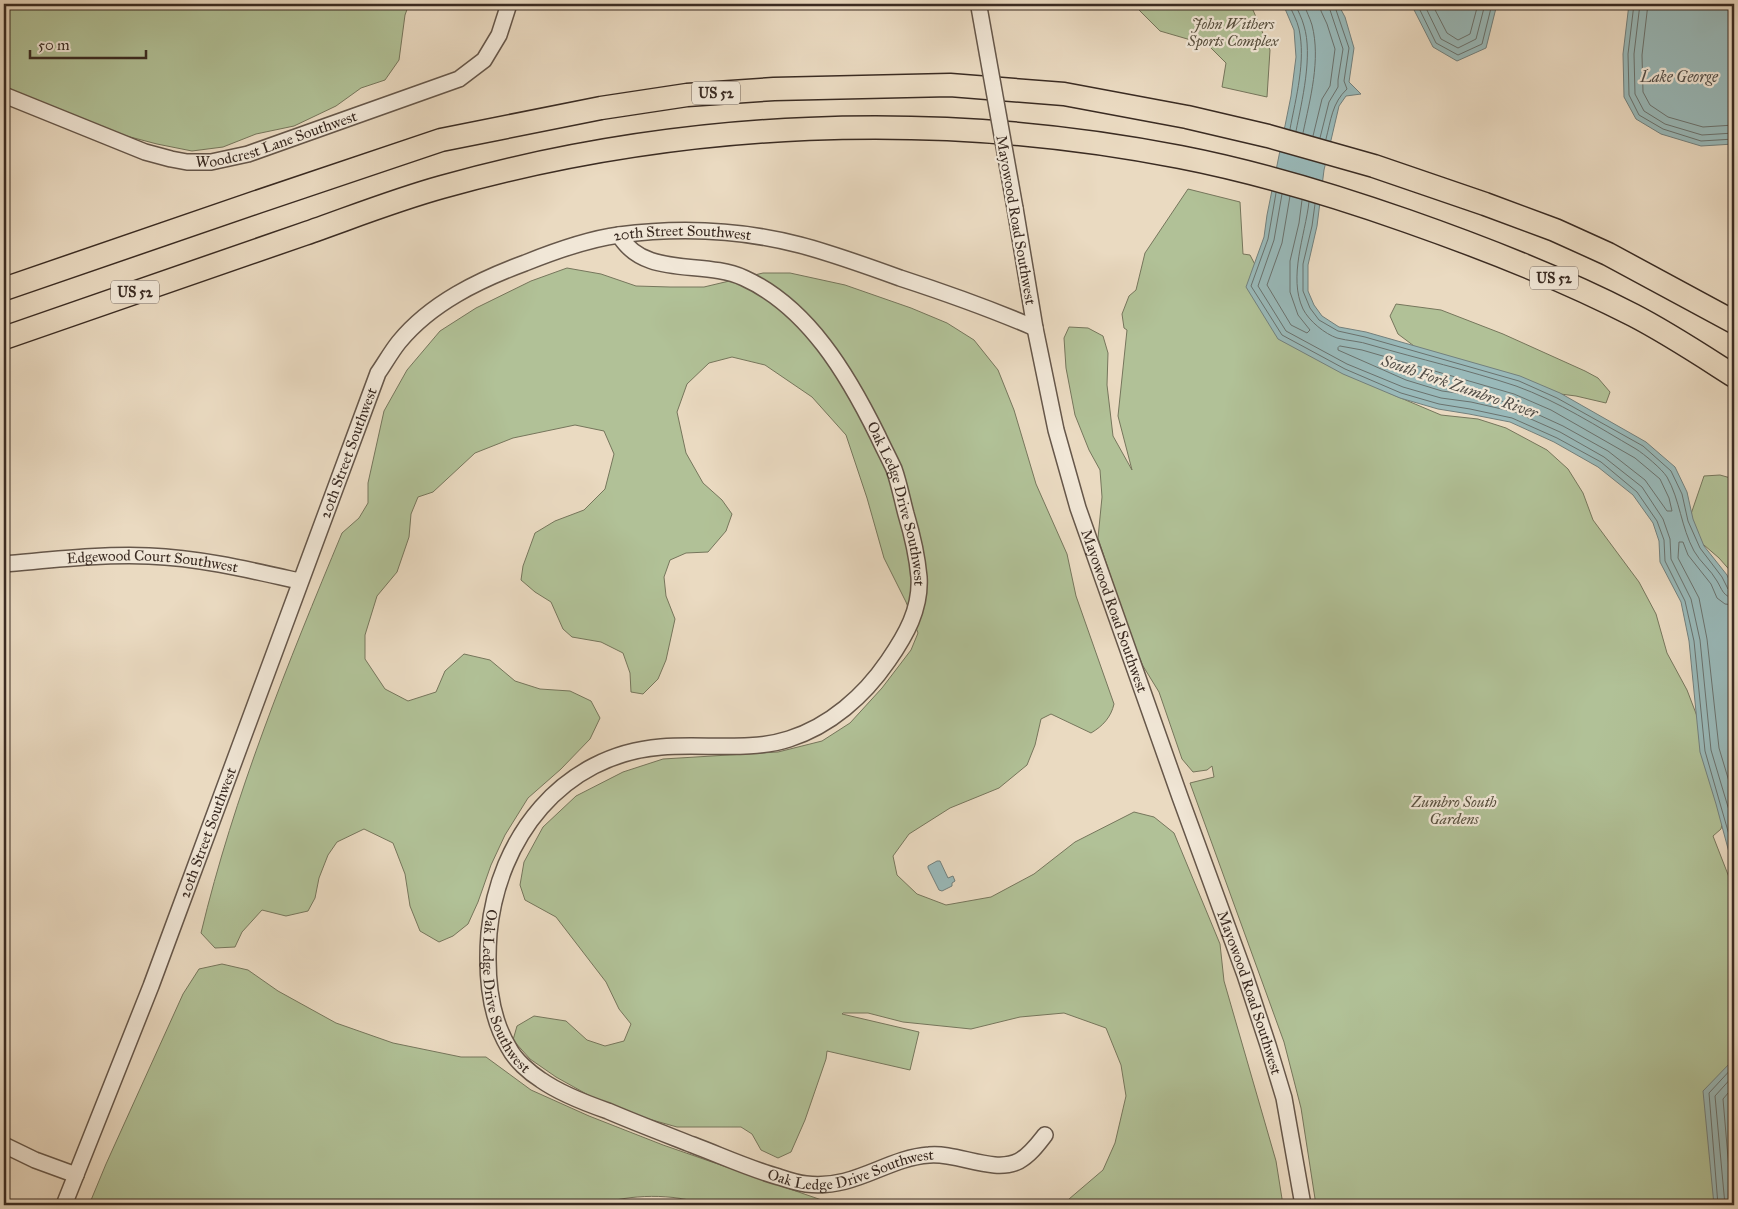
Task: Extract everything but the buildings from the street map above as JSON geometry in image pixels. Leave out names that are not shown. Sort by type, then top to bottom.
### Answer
[{"type":"highway","name":"US 52","points":[[4,289],[441,140],[601,108],[678,96],[774,89],[950,85],[1064,94],[1187,117],[1268,136],[1374,166],[1494,207],[1554,230],[1608,254],[1734,322]]},
{"type":"highway","name":"US 52","points":[[4,338],[440,188],[535,165],[613,149],[678,139],[775,130],[866,126],[950,130],[1061,139],[1179,157],[1282,182],[1361,205],[1468,242],[1554,278],[1635,316],[1705,357],[1734,378]]},
{"type":"highway","points":[[1608,254],[1734,307]]},
{"type":"street","name":"Woodcrest Lane Southwest","points":[[4,95],[144,152],[187,162],[221,161],[248,154],[459,79],[484,60],[499,34],[509,4]]},
{"type":"street","name":"Mayowood Road Southwest","points":[[978,5],[1035,328],[1056,430],[1078,508],[1245,975],[1268,1045],[1284,1098],[1303,1205]]},
{"type":"street","name":"20th Street Southwest","points":[[64,1205],[150,986],[378,373],[399,342],[425,316],[459,292],[498,273],[543,256],[619,235],[666,231],[716,232],[758,236],[799,245],[837,256],[994,310],[1035,328]]},
{"type":"street","name":"Oak Ledge Drive Southwest","points":[[619,235],[626,247],[643,259],[664,265],[705,268],[745,279],[776,298],[812,330],[827,348],[864,407],[894,470],[913,537],[919,576],[918,599],[913,617],[904,636],[885,665],[864,691],[833,717],[810,731],[785,741],[760,744],[661,746],[626,752],[590,767],[559,788],[532,817],[510,853],[496,891],[489,930],[487,975],[494,1017],[510,1052],[540,1080],[575,1098],[766,1173],[803,1184],[833,1185],[860,1178],[916,1156],[937,1154],[993,1165],[1017,1163],[1031,1151],[1045,1134]]},
{"type":"street","name":"Edgewood Court Southwest","points":[[4,564],[96,556],[148,556],[178,558],[246,569],[300,581]]},
{"type":"street","points":[[4,1144],[35,1160],[76,1175]]},
{"type":"green space","points":[[4,4],[409,4],[405,15],[399,60],[385,80],[361,88],[336,106],[294,126],[256,134],[223,147],[192,151],[115,133],[65,114],[4,86]]},
{"type":"green space","name":"John Withers Sports Complex","points":[[1133,4],[1246,4],[1253,10],[1270,50],[1267,97],[1222,87],[1226,63],[1208,45],[1160,31]]},
{"type":"green space","name":"Zumbro South Gardens","points":[[1188,189],[1240,202],[1243,254],[1250,255],[1262,278],[1389,393],[1441,415],[1478,419],[1506,428],[1547,450],[1568,469],[1583,493],[1593,520],[1639,582],[1656,614],[1667,653],[1687,690],[1705,737],[1726,806],[1721,829],[1713,836],[1734,890],[1734,1057],[1727,1205],[1316,1205],[1301,1108],[1284,1042],[1190,783],[1214,777],[1212,766],[1207,770],[1193,772],[1182,759],[1159,692],[1143,666],[1131,638],[1098,538],[1102,497],[1100,470],[1089,450],[1075,415],[1066,368],[1064,338],[1069,327],[1088,328],[1103,336],[1108,353],[1107,385],[1113,436],[1132,470],[1118,416],[1127,330],[1124,328],[1122,314],[1129,296],[1136,290],[1145,253]]},
{"type":"green space","points":[[567,268],[601,274],[636,286],[704,287],[763,273],[790,273],[845,285],[947,323],[974,340],[998,370],[1014,410],[1036,484],[1067,554],[1076,596],[1114,704],[1106,721],[1091,733],[1051,714],[1041,719],[1035,745],[1027,765],[999,788],[950,808],[909,834],[893,856],[897,875],[917,894],[946,905],[991,897],[1034,874],[1075,842],[1134,812],[1154,817],[1174,833],[1220,944],[1224,981],[1276,1161],[1283,1205],[1062,1205],[1103,1170],[1115,1143],[1126,1096],[1121,1065],[1106,1028],[1064,1013],[1020,1017],[971,1029],[903,1022],[868,1013],[843,1013],[919,1032],[910,1070],[827,1051],[805,1120],[791,1152],[778,1158],[761,1150],[752,1134],[741,1127],[677,1127],[645,1118],[590,1096],[556,1077],[530,1059],[513,1040],[517,1026],[534,1016],[566,1021],[587,1040],[605,1046],[624,1041],[631,1024],[619,1009],[606,982],[556,917],[525,900],[520,885],[524,862],[543,827],[576,796],[623,772],[663,759],[778,752],[822,741],[850,723],[882,688],[911,650],[918,633],[906,602],[884,558],[846,435],[812,397],[765,365],[732,357],[709,363],[687,384],[677,412],[686,453],[703,483],[722,500],[732,514],[726,531],[708,552],[686,553],[670,560],[664,577],[666,596],[675,619],[666,660],[658,679],[643,694],[631,692],[630,673],[623,653],[601,642],[572,637],[563,629],[551,602],[521,580],[523,566],[535,533],[555,521],[584,510],[605,489],[614,454],[604,431],[575,425],[513,438],[475,453],[433,492],[418,497],[411,514],[409,537],[397,572],[377,596],[365,635],[365,659],[385,689],[408,701],[436,692],[445,671],[464,654],[490,660],[515,681],[540,689],[570,691],[591,701],[600,718],[590,739],[561,769],[528,798],[505,835],[468,924],[453,936],[439,942],[420,931],[410,906],[405,874],[393,843],[364,829],[337,842],[328,855],[319,878],[315,898],[308,911],[286,916],[262,910],[242,932],[235,947],[215,948],[201,933],[229,831],[282,680],[342,533],[359,518],[368,503],[368,483],[384,411],[407,370],[440,331],[476,308],[531,281]]},
{"type":"green space","points":[[1396,304],[1441,310],[1503,334],[1585,371],[1598,378],[1610,392],[1606,403],[1576,396],[1537,391],[1426,355],[1398,334],[1390,316]]},
{"type":"green space","points":[[1720,475],[1734,479],[1734,575],[1719,558],[1697,539],[1690,517],[1704,476]]},
{"type":"green space","points":[[222,964],[248,970],[278,991],[336,1023],[393,1043],[461,1057],[486,1057],[531,1090],[589,1116],[663,1145],[836,1205],[706,1205],[680,1198],[652,1196],[610,1201],[597,1205],[89,1205],[183,994],[199,969]]},
{"type":"water","name":"South Fork Zumbro River","points":[[1283,4],[1338,4],[1345,17],[1354,48],[1349,82],[1361,94],[1346,96],[1339,106],[1324,170],[1317,226],[1308,265],[1308,291],[1314,305],[1322,316],[1339,327],[1366,332],[1520,376],[1560,393],[1646,442],[1675,467],[1687,492],[1693,519],[1704,546],[1727,575],[1734,591],[1734,871],[1700,752],[1689,641],[1681,602],[1660,562],[1659,541],[1653,523],[1633,495],[1598,467],[1554,442],[1510,422],[1438,409],[1400,398],[1343,374],[1278,339],[1246,287],[1264,237],[1291,96],[1296,57],[1294,30]]},
{"type":"water","points":[[1411,4],[1497,4],[1486,48],[1457,61],[1433,47]]},
{"type":"water","name":"Lake George","points":[[1629,4],[1734,4],[1734,144],[1701,146],[1661,134],[1636,119],[1624,97],[1623,54]]},
{"type":"water","points":[[940,861],[948,878],[953,876],[955,881],[952,883],[952,886],[942,891],[939,890],[928,868],[928,866]]},
{"type":"water","points":[[1734,1053],[1734,1205],[1714,1205],[1703,1091],[1731,1062]]}]
